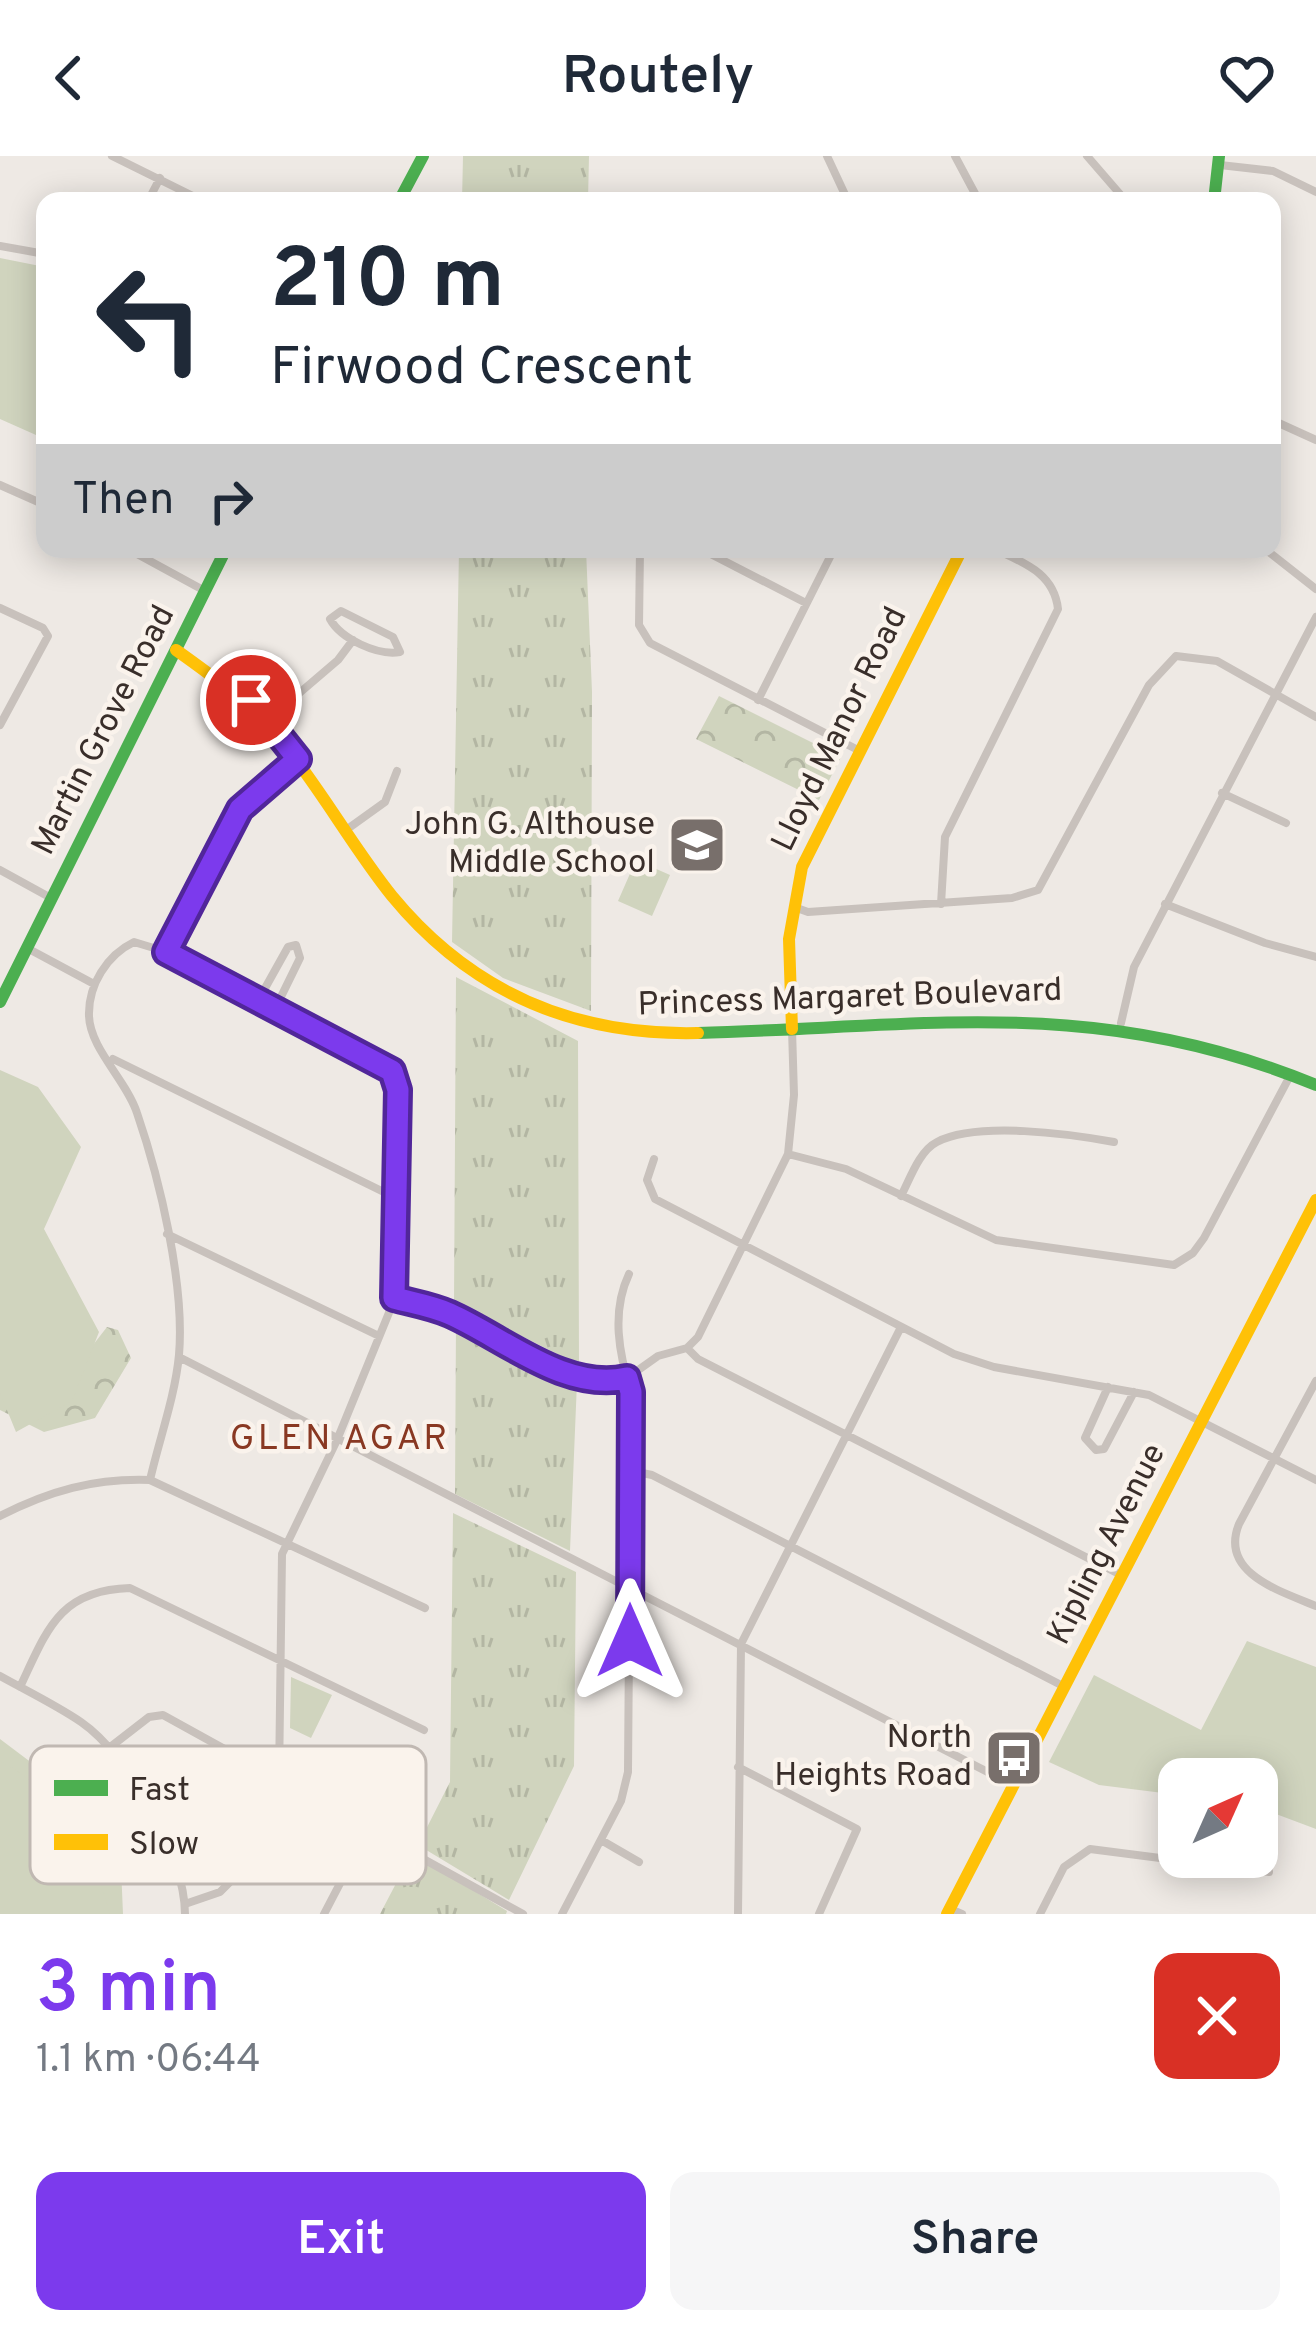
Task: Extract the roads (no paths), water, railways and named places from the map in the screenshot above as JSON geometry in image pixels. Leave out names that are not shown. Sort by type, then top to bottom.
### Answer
[{"type":"street","points":[[112,156],[186,192]]},
{"type":"street","points":[[404,192],[423,156]]},
{"type":"street","points":[[827,156],[844,192]]},
{"type":"street","points":[[955,156],[974,192]]},
{"type":"street","points":[[1087,156],[1118,192]]},
{"type":"street","points":[[1215,192],[1220,160],[1273,171],[1316,192]]},
{"type":"street","points":[[153,192],[160,178]]},
{"type":"street","points":[[0,246],[36,252]]},
{"type":"street","points":[[1281,424],[1316,440]]},
{"type":"street","points":[[0,485],[36,501]]},
{"type":"street","points":[[145,558],[205,590]]},
{"type":"street","name":"Martin Grove Road","points":[[0,1002],[221,558]]},
{"type":"street","points":[[640,558],[644,638],[858,751]]},
{"type":"street","points":[[718,558],[806,603]]},
{"type":"street","points":[[758,700],[828,558]]},
{"type":"street","name":"Lloyd Manor Road","points":[[687,1348],[698,1336],[788,1154],[794,1095],[793,907],[809,848],[957,558]]},
{"type":"street","points":[[941,904],[945,837],[1058,609],[1057,597],[1038,570],[1013,558]]},
{"type":"street","points":[[1276,558],[1316,589]]},
{"type":"street","points":[[0,608],[44,628],[48,636],[34,652],[0,725]]},
{"type":"street","points":[[335,612],[393,638],[401,650],[393,654],[353,640],[333,626],[335,612]]},
{"type":"street","points":[[1121,1023],[1134,967],[1316,617]]},
{"type":"street","points":[[269,719],[338,660],[353,640]]},
{"type":"street","name":"Princess Margaret Boulevard","points":[[176,650],[233,684],[269,719],[419,931],[476,978],[522,1003],[596,1028],[647,1035],[1010,1017],[1121,1023],[1216,1045],[1316,1085]]},
{"type":"street","points":[[793,907],[808,912],[941,904],[1038,890],[1149,685],[1176,656],[1216,661],[1316,717]]},
{"type":"street","points":[[166,952],[240,809],[298,759]]},
{"type":"street","points":[[345,831],[385,802],[397,771]]},
{"type":"street","points":[[1222,793],[1286,823]]},
{"type":"street","points":[[0,870],[51,898]]},
{"type":"street","points":[[1165,904],[1265,943],[1316,956]]},
{"type":"street","points":[[150,1480],[178,1358],[178,1310],[144,1132],[129,1087],[93,1036],[89,1016],[94,984],[119,949],[134,942],[166,952],[392,1071],[398,1090],[394,1298],[337,1440],[286,1541],[279,1746]]},
{"type":"street","points":[[259,999],[288,947],[296,945],[300,958],[276,1007]]},
{"type":"street","points":[[26,948],[94,984]]},
{"type":"street","points":[[106,1055],[398,1199]]},
{"type":"street","points":[[788,1154],[832,1163],[996,1240],[1174,1265],[1193,1253],[1204,1238],[1291,1073]]},
{"type":"street","points":[[901,1196],[927,1149],[945,1139],[1005,1132],[1114,1142]]},
{"type":"street","points":[[654,1159],[647,1180],[655,1199],[900,1329],[976,1364],[1134,1392],[1202,1420],[1316,1480]]},
{"type":"street","name":"Kipling Avenue","points":[[953,1912],[1013,1785],[1316,1200]]},
{"type":"street","points":[[166,1233],[379,1336]]},
{"type":"street","points":[[562,1914],[627,1782],[631,1470],[627,1378],[619,1353],[620,1301],[629,1274]]},
{"type":"street","points":[[394,1298],[446,1312],[567,1374],[606,1382],[627,1378],[658,1356],[687,1348],[698,1359],[1123,1576]]},
{"type":"street","points":[[738,1914],[742,1644],[900,1329]]},
{"type":"street","points":[[178,1358],[1013,1785]]},
{"type":"street","points":[[1316,1381],[1234,1535],[1235,1552],[1253,1575],[1316,1606]]},
{"type":"street","points":[[1108,1387],[1084,1438],[1096,1450],[1104,1449],[1134,1392]]},
{"type":"street","points":[[631,1470],[652,1475],[1065,1687]]},
{"type":"street","points":[[0,1516],[51,1492],[112,1479],[150,1480],[425,1608]]},
{"type":"street","points":[[610,1579],[630,1568]]},
{"type":"street","points":[[20,1687],[62,1610],[94,1589],[130,1588],[424,1730]]},
{"type":"street","points":[[0,1676],[84,1724],[107,1746]]},
{"type":"street","points":[[112,1746],[148,1717],[164,1715],[219,1746]]},
{"type":"street","points":[[738,1767],[857,1829],[819,1914]]},
{"type":"street","points":[[601,1840],[639,1862]]},
{"type":"street","points":[[1040,1914],[1064,1867],[1090,1849],[1158,1858]]},
{"type":"street","points":[[426,1860],[524,1914]]},
{"type":"street","points":[[185,1909],[228,1884]]},
{"type":"street","points":[[324,1914],[340,1884]]},
{"type":"place","name":"John G. Althouse Middle School","points":[[697,845]]},
{"type":"place","name":"North Heights Road","points":[[1014,1758]]},
{"type":"district","name":"GLEN AGAR","points":[[340,1440]]}]
